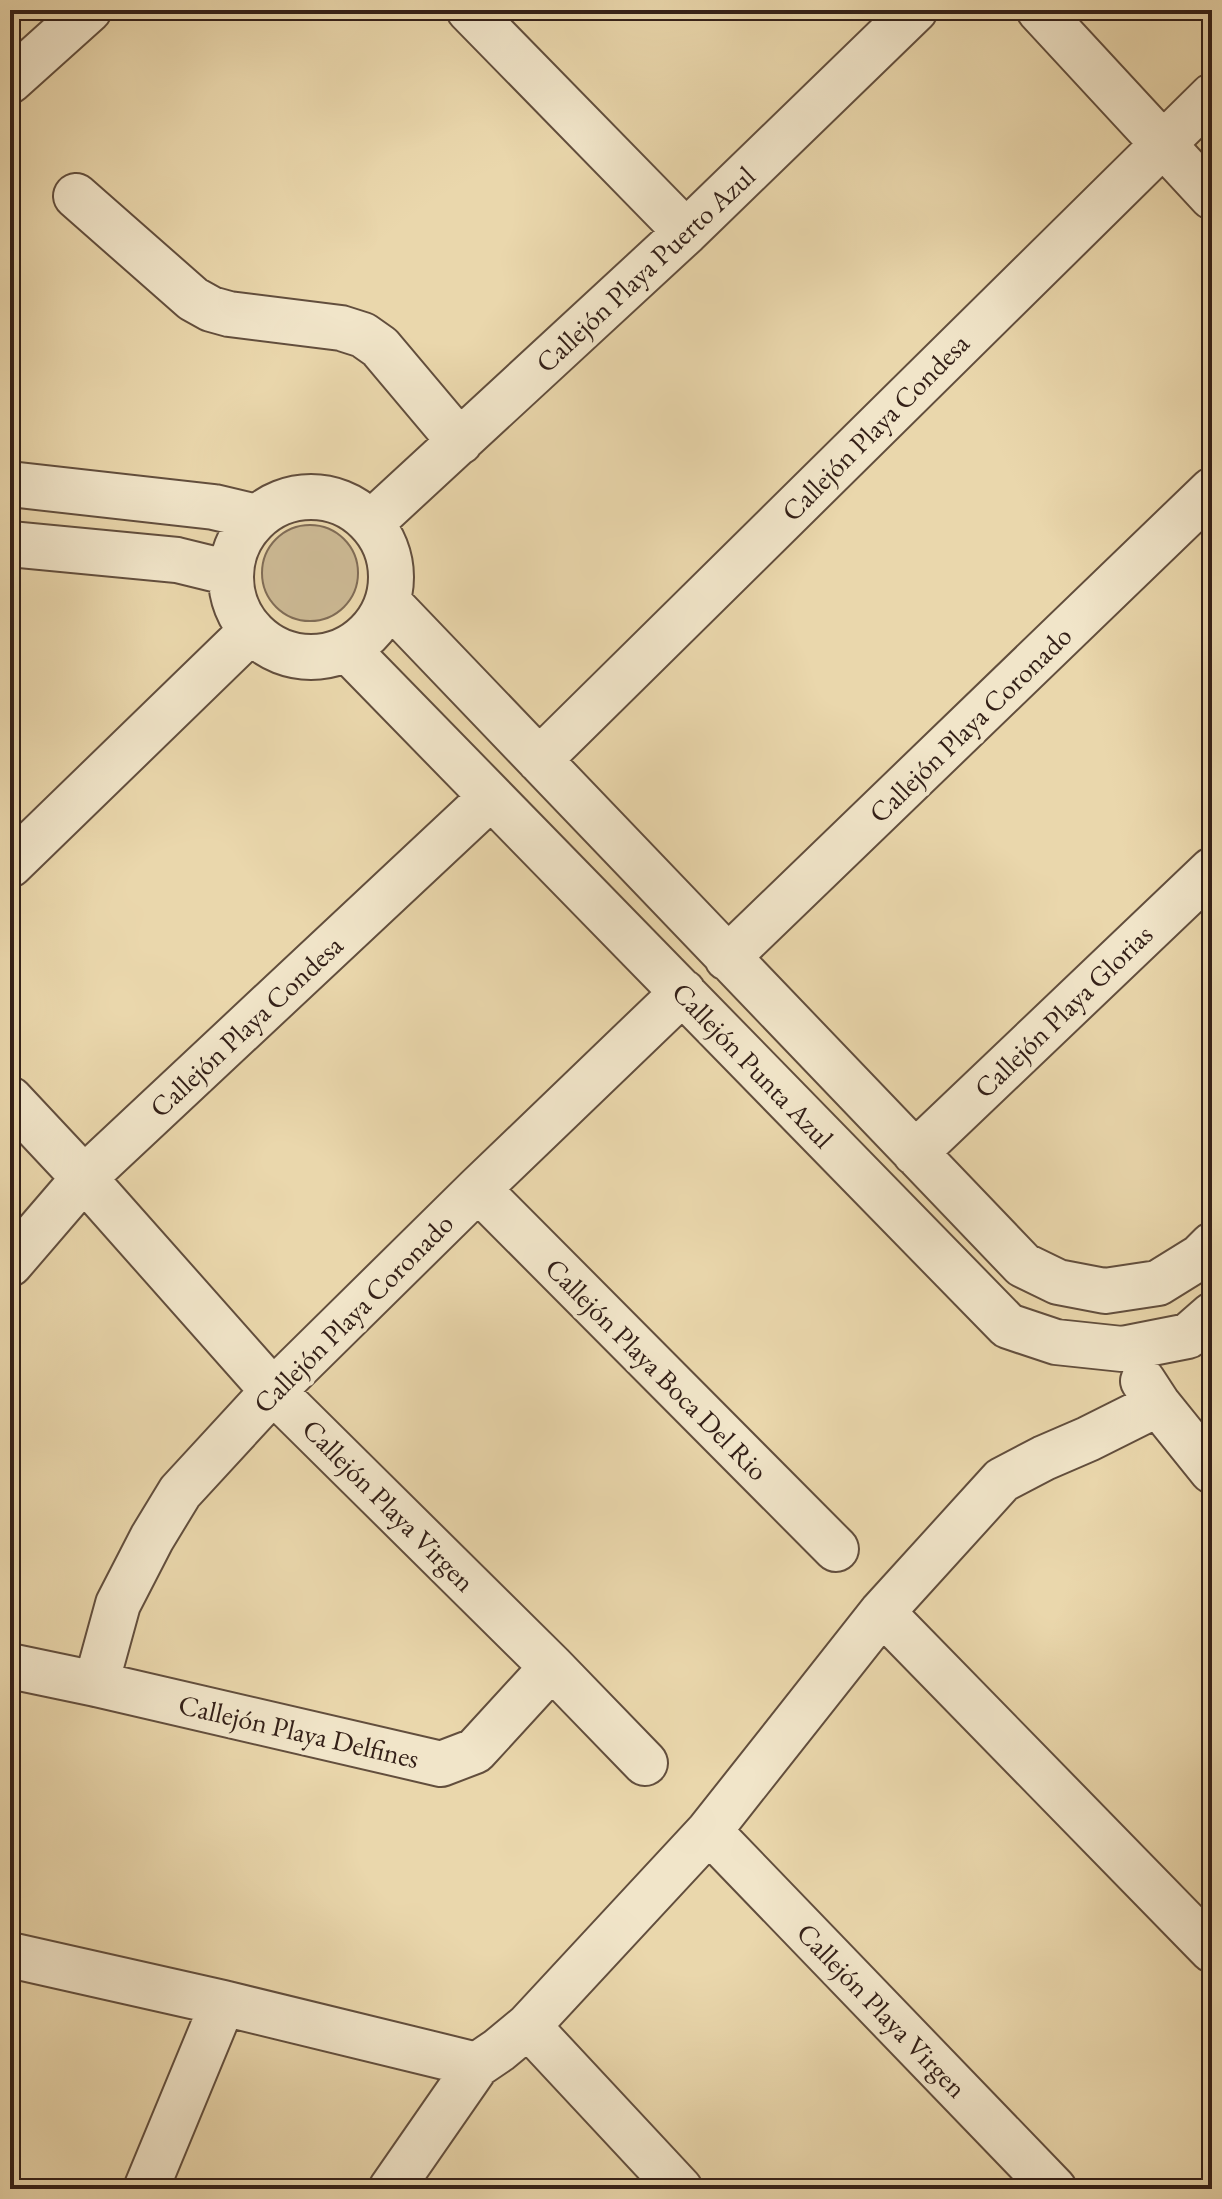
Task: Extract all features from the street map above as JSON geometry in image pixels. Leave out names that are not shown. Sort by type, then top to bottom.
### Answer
[{"type":"street","points":[[10,81],[89,10]]},
{"type":"street","points":[[469,10],[686,232]]},
{"type":"street","name":"Callejón Playa Puerto Azul","points":[[371,523],[686,232],[915,10]]},
{"type":"street","points":[[1039,10],[1212,197]]},
{"type":"street","name":"Callejón Playa Condesa","points":[[539,760],[1212,96]]},
{"type":"street","points":[[76,196],[193,299],[211,309],[341,328],[363,335],[380,347],[460,442]]},
{"type":"street","points":[[10,484],[214,507],[257,517]]},
{"type":"street","name":"Callejón Playa Coronado","points":[[727,958],[1212,490]]},
{"type":"street","points":[[316,496],[337,500],[371,523],[383,541],[390,560],[391,582],[388,602],[379,621],[365,637],[347,649],[327,656],[306,658],[286,654],[267,645],[251,631],[239,614],[230,573],[244,533],[257,517],[285,501],[316,496]]},
{"type":"street","points":[[10,544],[177,560],[230,573]]},
{"type":"street","name":"Callejón Punta Azul","points":[[388,602],[1023,1265],[1058,1282],[1105,1291],[1158,1283],[1200,1257],[1212,1245]]},
{"type":"street","points":[[10,865],[251,631]]},
{"type":"street","name":"Callejón Punta Azul","points":[[347,649],[1008,1326],[1056,1342],[1122,1349],[1188,1336],[1212,1315]]},
{"type":"street","name":"Callejón Playa Condesa","points":[[10,1264],[84,1178],[491,797]]},
{"type":"street","name":"Callejón Playa Glorias","points":[[915,1153],[1212,870]]},
{"type":"street","name":"Callejón Playa Coronado","points":[[96,1684],[118,1604],[180,1492],[273,1391],[683,992]]},
{"type":"street","name":"Callejón Playa Virgen","points":[[10,1099],[273,1391],[645,1763]]},
{"type":"street","name":"Callejón Playa Boca Del Rio","points":[[478,1189],[836,1549]]},
{"type":"street","points":[[1105,1291],[1122,1349],[1158,1404],[1212,1471]]},
{"type":"street","points":[[391,2189],[477,2065],[528,2026],[709,1831],[882,1612],[1002,1480],[1158,1404]]},
{"type":"street","points":[[882,1612],[1212,1950]]},
{"type":"street","name":"Callejón Playa Delfines","points":[[10,1666],[441,1764],[475,1751],[552,1667]]},
{"type":"street","name":"Callejón Playa Virgen","points":[[709,1831],[1054,2189]]},
{"type":"street","points":[[10,1955],[477,2065]]},
{"type":"street","points":[[146,2189],[223,2003]]},
{"type":"street","points":[[528,2026],[680,2189]]},
{"type":"shaded area","points":[[310,525],[328,529],[344,539],[354,555],[358,573],[354,591],[344,607],[328,617],[310,621],[292,617],[276,607],[266,591],[262,573],[266,555],[276,539],[292,529]]}]
